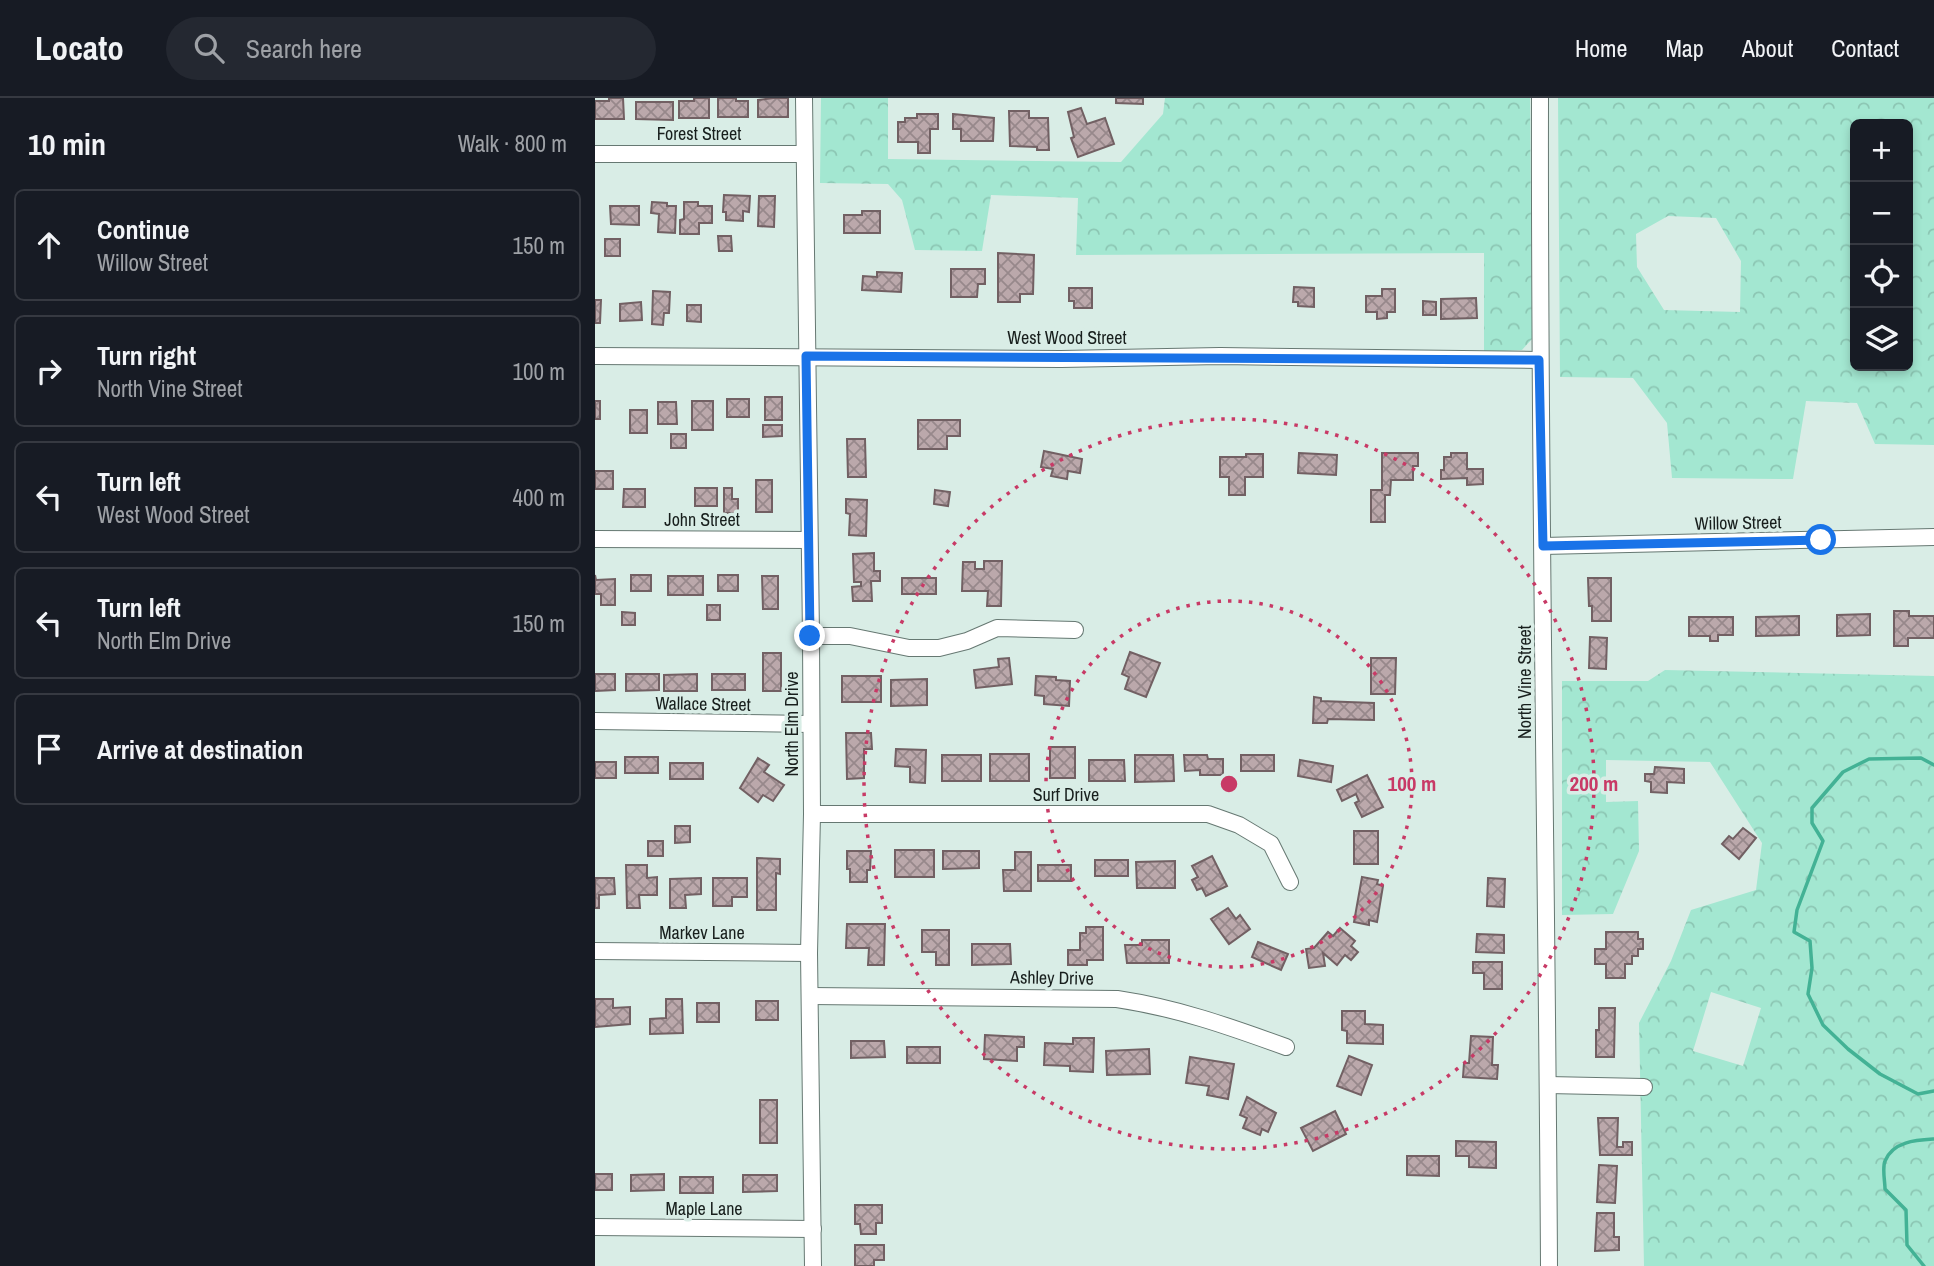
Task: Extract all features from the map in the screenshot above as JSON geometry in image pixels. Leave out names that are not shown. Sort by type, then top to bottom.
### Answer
[{"type":"street","name":"North Elm Drive","points":[[804,98],[811,724],[809,953],[813,1266]]},
{"type":"street","name":"North Vine Street","points":[[1540,98],[1539,360],[1549,1266]]},
{"type":"street","name":"Forest Street","points":[[595,154],[803,154]]},
{"type":"street","name":"West Wood Street","points":[[595,356],[1539,360]]},
{"type":"street","name":"Willow Street","points":[[1543,546],[1934,537]]},
{"type":"street","name":"John Street","points":[[595,539],[809,540]]},
{"type":"street","points":[[810,636],[850,636],[909,648],[939,648],[967,641],[997,628],[1075,630]]},
{"type":"street","name":"Wallace Street","points":[[595,721],[811,724]]},
{"type":"street","name":"Surf Drive","points":[[811,814],[1208,814],[1239,825],[1271,844],[1290,882]]},
{"type":"street","name":"Markev Lane","points":[[595,951],[809,953]]},
{"type":"street","name":"Ashley Drive","points":[[810,996],[1117,999],[1162,1006],[1210,1019],[1286,1047]]},
{"type":"street","points":[[1548,1085],[1644,1087]]},
{"type":"street","name":"Maple Lane","points":[[595,1227],[813,1229]]},
{"type":"green space","points":[[821,98],[888,98],[888,159],[1121,162],[1163,114],[1165,98],[1530,98],[1532,339],[1522,350],[1484,352],[1484,253],[1076,255],[1078,198],[991,195],[982,251],[915,250],[902,200],[888,184],[820,183]]},
{"type":"green space","points":[[1558,98],[1934,98],[1934,445],[1875,444],[1857,403],[1806,401],[1793,479],[1672,478],[1667,423],[1633,378],[1560,377]],"holes":[[[1668,216],[1716,218],[1741,261],[1740,312],[1664,310],[1637,267],[1636,234]]]},
{"type":"green space","points":[[1665,670],[1934,676],[1934,1266],[1644,1266],[1639,1023],[1671,961],[1691,910],[1756,890],[1762,843],[1710,762],[1606,760],[1606,802],[1638,801],[1639,851],[1613,914],[1562,915],[1562,681],[1648,681]],"holes":[[[1711,992],[1761,1008],[1743,1066],[1693,1051]]]},
{"type":"building","points":[[609,98],[623,98],[624,119],[595,119],[595,101],[609,101]]},
{"type":"building","points":[[694,98],[709,98],[709,118],[679,118],[679,101],[694,101]]},
{"type":"building","points":[[718,98],[748,101],[748,117],[718,117]]},
{"type":"building","points":[[788,98],[788,117],[758,117],[758,100]]},
{"type":"building","points":[[1116,98],[1143,98],[1143,104],[1116,103]]},
{"type":"building","points":[[636,102],[673,102],[673,120],[636,119]]},
{"type":"building","points":[[1081,108],[1087,124],[1105,118],[1114,144],[1078,157],[1071,138],[1074,137],[1068,112]]},
{"type":"building","points":[[1009,111],[1029,111],[1029,118],[1048,118],[1049,150],[1010,146]]},
{"type":"building","points":[[917,114],[938,114],[938,129],[930,129],[930,153],[918,153],[918,142],[898,142],[898,122],[905,122],[905,118],[917,118]]},
{"type":"building","points":[[953,114],[994,118],[993,141],[961,141],[961,129],[953,129]]},
{"type":"building","points":[[724,195],[750,196],[749,212],[743,211],[743,221],[726,220],[726,212],[723,212]]},
{"type":"building","points":[[759,196],[775,196],[774,227],[758,226]]},
{"type":"building","points":[[652,202],[676,206],[675,233],[658,232],[659,214],[651,213]]},
{"type":"building","points":[[684,202],[712,206],[712,223],[699,223],[699,234],[680,234],[680,220],[684,219]]},
{"type":"building","points":[[610,206],[639,206],[639,225],[611,224]]},
{"type":"building","points":[[862,211],[880,211],[880,233],[844,233],[844,215],[862,215]]},
{"type":"building","points":[[718,236],[731,236],[732,251],[719,251]]},
{"type":"building","points":[[605,239],[620,239],[620,256],[605,256]]},
{"type":"building","points":[[998,253],[1034,255],[1033,294],[1020,294],[1020,302],[998,302]]},
{"type":"building","points":[[951,269],[985,269],[985,284],[978,284],[977,297],[951,297]]},
{"type":"building","points":[[877,272],[902,273],[901,292],[862,290],[863,276],[877,277]]},
{"type":"building","points":[[1294,287],[1314,288],[1314,307],[1298,306],[1298,302],[1293,302]]},
{"type":"building","points":[[1069,288],[1092,288],[1092,308],[1074,308],[1074,301],[1069,301]]},
{"type":"building","points":[[1382,289],[1395,289],[1395,312],[1387,312],[1387,318],[1377,319],[1377,312],[1366,312],[1366,296],[1382,296]]},
{"type":"building","points":[[653,291],[670,292],[669,313],[664,313],[663,325],[652,324]]},
{"type":"building","points":[[1476,298],[1477,318],[1441,319],[1441,299]]},
{"type":"building","points":[[595,300],[601,300],[600,323],[595,323]]},
{"type":"building","points":[[1423,301],[1436,302],[1436,315],[1423,315]]},
{"type":"building","points":[[641,302],[642,320],[620,321],[620,304]]},
{"type":"building","points":[[687,305],[701,305],[701,322],[687,321]]},
{"type":"building","points":[[765,397],[782,397],[782,420],[765,420]]},
{"type":"building","points":[[727,399],[749,399],[749,417],[727,417]]},
{"type":"building","points":[[595,401],[600,401],[600,419],[595,419]]},
{"type":"building","points":[[692,401],[713,401],[713,430],[692,430]]},
{"type":"building","points":[[658,402],[676,402],[677,424],[658,424]]},
{"type":"building","points":[[630,410],[647,410],[647,433],[630,433]]},
{"type":"building","points":[[918,420],[960,420],[960,436],[947,436],[947,449],[918,449]]},
{"type":"building","points":[[763,425],[782,425],[782,436],[763,437]]},
{"type":"building","points":[[671,434],[686,434],[686,448],[671,448]]},
{"type":"building","points":[[847,439],[865,439],[866,477],[848,477]]},
{"type":"building","points":[[1044,451],[1082,459],[1080,473],[1068,471],[1067,479],[1051,476],[1053,469],[1041,467]]},
{"type":"building","points":[[1299,453],[1337,455],[1336,475],[1298,473]]},
{"type":"building","points":[[1382,453],[1418,453],[1418,466],[1413,466],[1413,480],[1391,480],[1390,495],[1385,495],[1385,522],[1371,522],[1371,490],[1382,490]]},
{"type":"building","points":[[1451,453],[1467,453],[1467,469],[1483,469],[1483,484],[1467,485],[1467,478],[1441,479],[1444,457],[1451,457]]},
{"type":"building","points":[[1246,454],[1263,454],[1263,477],[1245,477],[1245,495],[1229,495],[1229,477],[1220,477],[1220,457],[1246,457]]},
{"type":"building","points":[[595,471],[613,471],[613,489],[595,489]]},
{"type":"building","points":[[756,480],[772,480],[772,512],[756,512]]},
{"type":"building","points":[[695,488],[717,488],[717,506],[695,506]]},
{"type":"building","points":[[724,488],[732,488],[732,499],[738,499],[738,513],[724,513]]},
{"type":"building","points":[[624,489],[645,489],[645,507],[623,507]]},
{"type":"building","points":[[935,490],[950,492],[948,506],[934,504]]},
{"type":"building","points":[[846,499],[867,500],[866,536],[849,535],[850,514],[846,513]]},
{"type":"building","points":[[874,553],[874,571],[880,571],[880,581],[871,581],[872,601],[853,601],[852,587],[861,586],[861,582],[854,582],[853,554]]},
{"type":"building","points":[[984,561],[1002,561],[1001,606],[987,606],[988,591],[962,591],[963,562],[975,562],[975,569],[984,569]]},
{"type":"building","points":[[595,575],[596,580],[615,579],[615,605],[601,605],[601,594],[595,594]]},
{"type":"building","points":[[631,575],[651,575],[651,591],[631,591]]},
{"type":"building","points":[[718,575],[738,575],[738,591],[718,591]]},
{"type":"building","points":[[668,576],[703,576],[703,595],[668,595]]},
{"type":"building","points":[[762,576],[778,576],[778,609],[763,609]]},
{"type":"building","points":[[902,578],[936,578],[936,594],[902,594]]},
{"type":"building","points":[[1588,578],[1611,578],[1611,621],[1592,621]]},
{"type":"building","points":[[707,605],[720,605],[720,620],[707,620]]},
{"type":"building","points":[[1894,611],[1909,611],[1909,616],[1934,616],[1934,638],[1908,638],[1908,646],[1894,646]]},
{"type":"building","points":[[622,612],[635,613],[635,625],[622,625]]},
{"type":"building","points":[[1870,614],[1870,635],[1837,636],[1837,615]]},
{"type":"building","points":[[1799,616],[1799,635],[1756,636],[1756,617]]},
{"type":"building","points":[[1689,617],[1733,617],[1733,635],[1718,635],[1718,641],[1710,641],[1710,636],[1689,636]]},
{"type":"building","points":[[1590,637],[1607,638],[1606,669],[1589,668]]},
{"type":"building","points":[[1130,652],[1160,663],[1146,697],[1125,689],[1129,677],[1122,674]]},
{"type":"building","points":[[763,653],[781,653],[781,691],[763,691]]},
{"type":"building","points":[[1009,658],[1012,684],[976,688],[974,670],[999,667],[998,659]]},
{"type":"building","points":[[1371,658],[1396,658],[1395,694],[1371,694]]},
{"type":"building","points":[[595,674],[615,674],[615,690],[595,691]]},
{"type":"building","points":[[626,674],[659,674],[659,690],[626,691]]},
{"type":"building","points":[[697,674],[697,691],[664,691],[664,675]]},
{"type":"building","points":[[712,674],[745,674],[745,690],[712,690]]},
{"type":"building","points":[[842,676],[881,676],[881,702],[842,702]]},
{"type":"building","points":[[1036,676],[1070,681],[1069,706],[1044,704],[1044,696],[1035,695]]},
{"type":"building","points":[[927,679],[927,705],[891,706],[891,680]]},
{"type":"building","points":[[1314,697],[1321,698],[1321,701],[1374,703],[1374,720],[1328,719],[1327,723],[1313,723]]},
{"type":"building","points":[[846,733],[871,733],[872,749],[864,749],[864,778],[847,779]]},
{"type":"building","points":[[1050,747],[1075,747],[1075,778],[1050,778]]},
{"type":"building","points":[[896,749],[926,750],[925,783],[910,782],[910,767],[895,766]]},
{"type":"building","points":[[990,754],[1029,754],[1029,781],[990,781]]},
{"type":"building","points":[[942,755],[981,755],[981,781],[942,781]]},
{"type":"building","points":[[1135,755],[1173,755],[1174,781],[1135,782]]},
{"type":"building","points":[[1184,755],[1207,755],[1208,759],[1223,759],[1223,775],[1200,775],[1200,770],[1185,771]]},
{"type":"building","points":[[1241,755],[1274,755],[1274,771],[1241,771]]},
{"type":"building","points":[[625,757],[658,757],[658,773],[625,773]]},
{"type":"building","points":[[758,758],[769,765],[764,772],[784,785],[773,801],[763,795],[758,802],[740,788]]},
{"type":"building","points":[[1089,760],[1124,760],[1125,781],[1089,781]]},
{"type":"building","points":[[1300,760],[1333,766],[1331,782],[1298,776]]},
{"type":"building","points":[[595,762],[616,762],[616,778],[595,778]]},
{"type":"building","points":[[670,763],[703,763],[703,779],[670,779]]},
{"type":"building","points":[[1655,767],[1684,769],[1684,783],[1667,782],[1667,793],[1651,792],[1651,782],[1645,781],[1645,774],[1654,774]]},
{"type":"building","points":[[1367,775],[1383,807],[1362,817],[1355,803],[1359,801],[1356,794],[1342,801],[1337,790]]},
{"type":"building","points":[[675,826],[690,826],[690,842],[675,843]]},
{"type":"building","points":[[1743,828],[1756,838],[1739,859],[1722,844],[1729,836],[1733,839]]},
{"type":"building","points":[[1354,831],[1378,831],[1378,864],[1354,864]]},
{"type":"building","points":[[648,841],[663,841],[663,856],[648,856]]},
{"type":"building","points":[[895,850],[934,850],[934,877],[895,877]]},
{"type":"building","points":[[847,851],[871,851],[867,882],[850,882]]},
{"type":"building","points":[[943,851],[979,851],[979,868],[943,869]]},
{"type":"building","points":[[1015,852],[1031,852],[1031,891],[1004,891],[1003,870],[1015,870]]},
{"type":"building","points":[[1212,856],[1227,886],[1206,896],[1202,888],[1197,890],[1192,880],[1198,877],[1192,866]]},
{"type":"building","points":[[757,858],[780,859],[780,874],[776,873],[776,910],[757,910]]},
{"type":"building","points":[[1095,860],[1128,860],[1128,876],[1095,876]]},
{"type":"building","points":[[1175,861],[1175,888],[1137,888],[1136,862]]},
{"type":"building","points":[[626,865],[647,865],[647,878],[657,877],[657,895],[639,895],[640,908],[627,908]]},
{"type":"building","points":[[1038,865],[1071,865],[1071,881],[1038,881]]},
{"type":"building","points":[[1362,877],[1378,880],[1377,884],[1383,886],[1377,922],[1369,920],[1369,925],[1354,922]]},
{"type":"building","points":[[595,878],[614,878],[615,894],[599,895],[599,908],[595,908]]},
{"type":"building","points":[[701,878],[701,894],[685,895],[686,908],[670,908],[670,879]]},
{"type":"building","points":[[713,878],[747,878],[747,897],[732,897],[732,906],[713,906]]},
{"type":"building","points":[[1488,878],[1505,879],[1504,907],[1487,906]]},
{"type":"building","points":[[1228,908],[1236,919],[1240,915],[1250,929],[1229,944],[1211,919]]},
{"type":"building","points":[[847,924],[885,924],[884,965],[868,965],[869,948],[846,948]]},
{"type":"building","points":[[1086,927],[1103,927],[1103,960],[1087,960],[1087,965],[1068,965],[1068,950],[1080,950],[1080,933],[1086,933]]},
{"type":"building","points":[[1340,928],[1355,941],[1351,946],[1358,952],[1351,960],[1345,955],[1337,965],[1323,953],[1325,966],[1309,968],[1306,949],[1314,948],[1328,932],[1333,936]]},
{"type":"building","points":[[922,930],[949,930],[949,965],[936,965],[936,952],[922,952]]},
{"type":"building","points":[[1606,932],[1638,932],[1638,939],[1643,939],[1643,949],[1638,949],[1638,956],[1632,956],[1632,964],[1625,964],[1625,978],[1606,978],[1606,964],[1595,964],[1595,949],[1606,949]]},
{"type":"building","points":[[1477,934],[1504,935],[1504,953],[1476,952]]},
{"type":"building","points":[[1142,940],[1169,940],[1169,963],[1127,963],[1125,945],[1142,945]]},
{"type":"building","points":[[1258,942],[1288,954],[1281,970],[1252,957]]},
{"type":"building","points":[[972,944],[1010,944],[1011,964],[972,965]]},
{"type":"building","points":[[1473,962],[1502,962],[1502,989],[1484,989],[1484,973],[1473,973]]},
{"type":"building","points":[[595,999],[613,999],[613,1008],[630,1007],[630,1024],[595,1027]]},
{"type":"building","points":[[666,999],[682,999],[683,1033],[650,1034],[650,1019],[666,1018]]},
{"type":"building","points":[[756,1001],[778,1001],[778,1020],[756,1020]]},
{"type":"building","points":[[697,1003],[719,1003],[719,1022],[697,1022]]},
{"type":"building","points":[[1599,1008],[1615,1008],[1614,1057],[1596,1057]]},
{"type":"building","points":[[1342,1011],[1365,1011],[1365,1024],[1383,1025],[1383,1044],[1347,1043],[1347,1031],[1342,1030]]},
{"type":"building","points":[[985,1035],[1024,1037],[1024,1047],[1017,1047],[1017,1061],[984,1059]]},
{"type":"building","points":[[1471,1036],[1493,1037],[1492,1065],[1498,1065],[1497,1079],[1463,1077],[1464,1063],[1469,1063]]},
{"type":"building","points":[[1073,1038],[1094,1038],[1093,1072],[1070,1071],[1070,1066],[1044,1065],[1045,1043],[1073,1044]]},
{"type":"building","points":[[851,1041],[884,1041],[885,1057],[851,1058]]},
{"type":"building","points":[[907,1047],[940,1047],[940,1063],[907,1063]]},
{"type":"building","points":[[1149,1049],[1150,1074],[1107,1075],[1106,1051]]},
{"type":"building","points":[[1349,1056],[1372,1065],[1361,1095],[1337,1086]]},
{"type":"building","points":[[1190,1057],[1234,1064],[1228,1099],[1207,1095],[1209,1086],[1186,1083]]},
{"type":"building","points":[[1247,1097],[1276,1113],[1268,1132],[1262,1129],[1260,1135],[1243,1128],[1247,1118],[1240,1115]]},
{"type":"building","points":[[760,1100],[777,1100],[777,1143],[760,1143]]},
{"type":"building","points":[[1335,1111],[1346,1134],[1313,1151],[1301,1128]]},
{"type":"building","points":[[1598,1118],[1618,1118],[1617,1147],[1623,1147],[1623,1142],[1632,1142],[1632,1155],[1600,1155]]},
{"type":"building","points":[[1456,1141],[1496,1142],[1496,1168],[1469,1167],[1469,1156],[1456,1156]]},
{"type":"building","points":[[1407,1156],[1439,1156],[1439,1176],[1407,1175]]},
{"type":"building","points":[[1599,1165],[1617,1166],[1615,1203],[1597,1202]]},
{"type":"building","points":[[595,1174],[612,1174],[612,1190],[595,1190]]},
{"type":"building","points":[[664,1174],[664,1190],[631,1191],[631,1175]]},
{"type":"building","points":[[743,1175],[777,1175],[777,1191],[743,1192]]},
{"type":"building","points":[[680,1177],[713,1177],[713,1193],[680,1193]]},
{"type":"building","points":[[855,1205],[882,1205],[882,1223],[876,1223],[876,1234],[861,1234],[860,1224],[855,1224]]},
{"type":"building","points":[[1597,1213],[1614,1213],[1614,1237],[1619,1237],[1619,1250],[1595,1251]]},
{"type":"building","points":[[855,1245],[884,1245],[884,1260],[874,1260],[874,1266],[855,1266]]},
{"type":"waterway","points":[[1934,765],[1921,758],[1869,759],[1843,772],[1812,808],[1812,823],[1823,841],[1797,910],[1794,932],[1810,941],[1812,968],[1808,994],[1823,1025],[1880,1074],[1918,1094],[1934,1091]]},
{"type":"waterway","points":[[1924,1266],[1907,1245],[1906,1210],[1885,1189],[1884,1167],[1894,1149],[1913,1141],[1934,1139]]},
{"type":"route","points":[[810,636],[806,356],[1057,359],[1220,356],[1539,360],[1543,546],[1821,540]]}]
